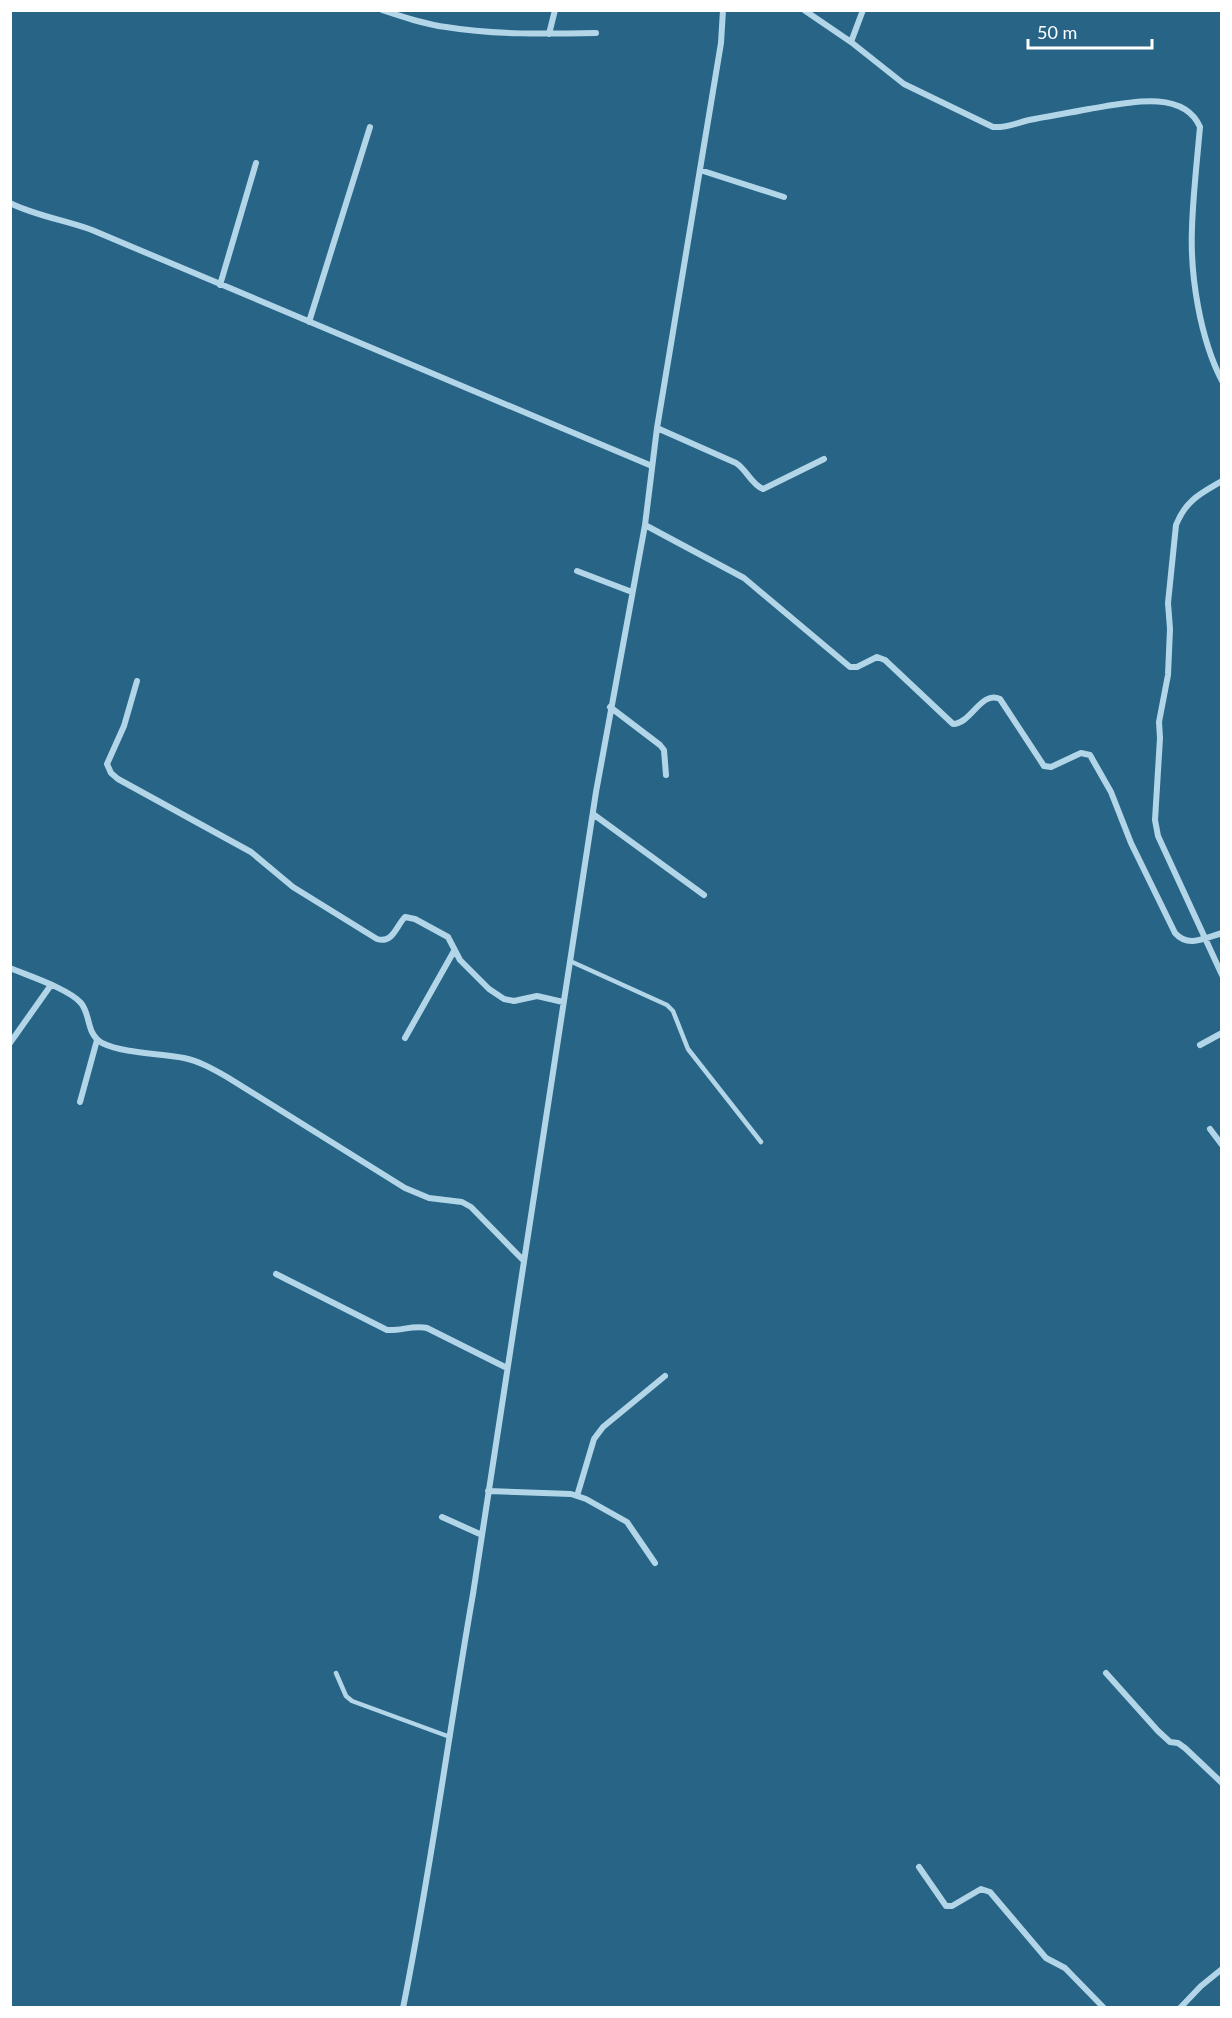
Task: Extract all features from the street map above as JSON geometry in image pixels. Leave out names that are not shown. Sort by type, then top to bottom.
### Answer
[{"type":"street","points":[[382,10],[448,28],[549,34],[596,33]]},
{"type":"street","points":[[549,34],[555,10]]},
{"type":"street","points":[[403,2007],[448,1758],[592,814],[645,525],[657,428],[721,43],[723,10]]},
{"type":"street","points":[[804,10],[851,42],[904,84],[993,127],[1008,127],[1020,122],[1142,100],[1166,102],[1189,112],[1200,127],[1192,229],[1193,261],[1199,306],[1212,362],[1221,381]]},
{"type":"street","points":[[851,42],[863,10]]},
{"type":"street","points":[[309,322],[370,128]]},
{"type":"street","points":[[220,285],[256,163]]},
{"type":"street","points":[[700,170],[784,196]]},
{"type":"street","points":[[10,203],[24,210],[78,225],[652,466]]},
{"type":"street","points":[[657,428],[736,463],[754,483],[763,489],[824,459]]},
{"type":"street","points":[[1221,481],[1191,500],[1176,525],[1168,603],[1170,629],[1168,675],[1159,722],[1155,820],[1158,837],[1202,939],[1221,975]]},
{"type":"street","points":[[645,525],[744,578],[838,659],[850,666],[857,667],[877,657],[885,660],[953,724],[961,723],[988,698],[995,697],[1000,699],[1044,766],[1051,767],[1081,753],[1090,755],[1111,792],[1131,843],[1175,933],[1180,939],[1188,942],[1221,933]]},
{"type":"street","points":[[577,571],[632,592]]},
{"type":"street","points":[[137,681],[124,726],[107,764],[111,773],[251,852],[293,887],[377,939],[383,941],[389,939],[402,920],[410,917],[443,933],[460,960],[489,989],[504,999],[514,1001],[537,996],[563,1002]]},
{"type":"street","points":[[610,707],[660,745],[664,750],[666,775]]},
{"type":"street","points":[[592,814],[704,895]]},
{"type":"street","points":[[405,1038],[454,951]]},
{"type":"street","points":[[10,968],[51,985],[80,1001],[84,1006],[92,1034],[97,1040],[116,1047],[186,1058],[212,1069],[405,1188],[429,1198],[462,1202],[471,1207],[524,1260]]},
{"type":"street","points":[[10,1043],[51,985]]},
{"type":"street","points":[[1200,1045],[1221,1034]]},
{"type":"street","points":[[80,1102],[97,1040]]},
{"type":"street","points":[[1210,1129],[1221,1145]]},
{"type":"street","points":[[276,1274],[387,1330],[427,1328],[507,1368]]},
{"type":"street","points":[[577,1496],[594,1438],[603,1427],[665,1376]]},
{"type":"street","points":[[488,1491],[577,1496],[627,1522],[655,1563]]},
{"type":"street","points":[[442,1517],[482,1535]]},
{"type":"street","points":[[1106,1674],[1158,1731],[1170,1742],[1178,1743],[1185,1748],[1221,1783]]},
{"type":"street","points":[[919,1867],[946,1906],[952,1906],[981,1889],[990,1892],[1046,1958],[1065,1968],[1104,2007]]},
{"type":"street","points":[[1180,2007],[1221,1969]]},
{"type":"lane","points":[[570,961],[667,1005],[673,1011],[688,1049],[761,1142]]},
{"type":"lane","points":[[336,1673],[346,1696],[352,1701],[450,1737]]}]
